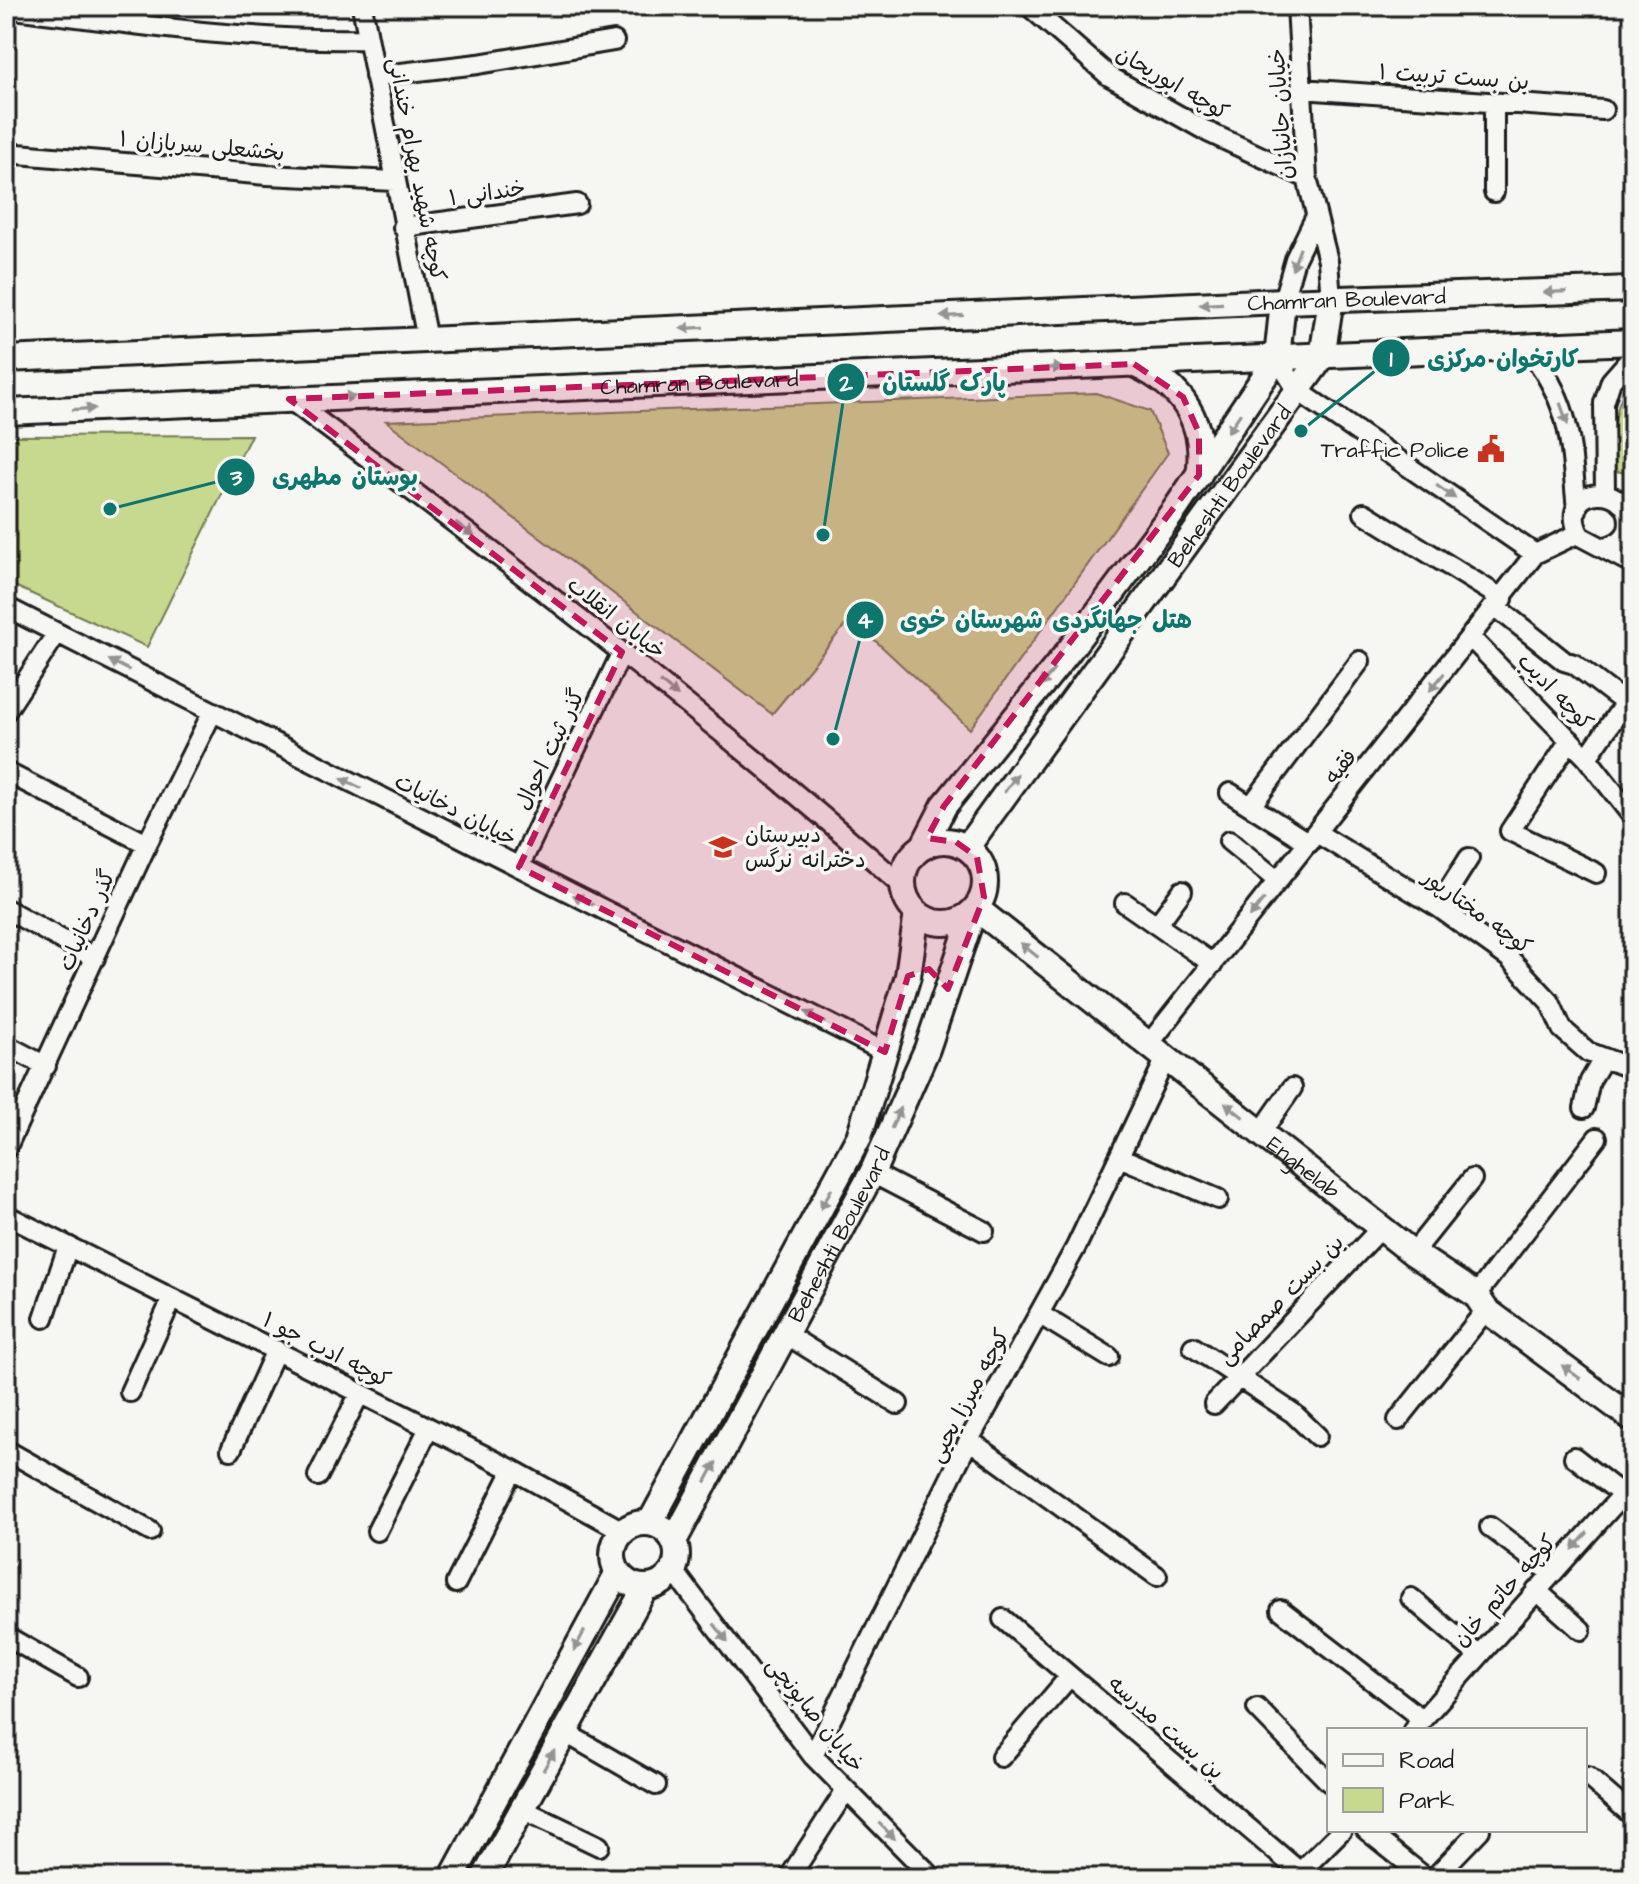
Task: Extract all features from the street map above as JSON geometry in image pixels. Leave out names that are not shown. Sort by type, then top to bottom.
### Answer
[{"type":"main road","name":"Chamran Boulevard","points":[[6,359],[1283,301],[1633,289]]},
{"type":"main road","points":[[1322,357],[1331,299]]},
{"type":"main road","points":[[1277,358],[1283,301]]},
{"type":"main road","name":"Chamran Boulevard","points":[[6,412],[1633,342]]},
{"type":"main road","name":"Beheshti Boulevard","points":[[967,847],[1322,357]]},
{"type":"main road","name":"Beheshti Boulevard","points":[[923,847],[944,806],[1068,652],[1199,475],[1277,358]]},
{"type":"main road","points":[[1134,364],[1171,386],[1189,407],[1199,433],[1199,475]]},
{"type":"main road","points":[[945,841],[967,847],[977,857],[986,883],[975,911],[962,920],[938,924],[917,913],[903,886],[907,863],[923,847],[945,841]]},
{"type":"main road","name":"Beheshti Boulevard","points":[[674,1541],[872,1173],[927,1049],[975,911]]},
{"type":"main road","name":"Enghelab","points":[[975,911],[1262,1131],[1413,1253],[1633,1419]]},
{"type":"main road","name":"Beheshti Boulevard","points":[[650,1523],[859,1137],[908,976],[917,913]]},
{"type":"main road","points":[[908,976],[919,969],[929,969],[948,989]]},
{"type":"main road","points":[[650,1523],[664,1529],[674,1541],[677,1556],[674,1571],[662,1583],[645,1588],[629,1584],[617,1574],[612,1559],[614,1544],[623,1531],[636,1524],[650,1523]]},
{"type":"main road","points":[[452,1878],[617,1574]]},
{"type":"main road","points":[[484,1878],[645,1588]]},
{"type":"street","name":"کوچه شهید بهرام خندانی","points":[[362,6],[427,340]]},
{"type":"street","name":"کوچه ابوریحان","points":[[1029,6],[1109,76],[1208,132],[1307,178]]},
{"type":"street","name":"خیابان جانبازان","points":[[1297,6],[1307,178],[1328,261],[1331,299]]},
{"type":"street","points":[[6,8],[184,30],[314,40],[368,39]]},
{"type":"street","points":[[375,76],[478,64],[614,41]]},
{"type":"street","name":"بن بست تربیت ۱","points":[[1301,89],[1603,110]]},
{"type":"street","points":[[1494,103],[1494,192]]},
{"type":"street","name":"بخشعلی سربازان ۱","points":[[6,153],[267,175],[395,181]]},
{"type":"street","name":"خندانی ۱","points":[[403,227],[577,204]]},
{"type":"street","points":[[1283,301],[1295,259],[1315,218]]},
{"type":"street","points":[[1526,346],[1551,378],[1568,426],[1579,533],[1587,543],[1605,547],[1633,564]]},
{"type":"street","points":[[1605,493],[1604,403],[1611,381],[1633,356]]},
{"type":"street","points":[[1277,358],[1297,390],[1535,554]]},
{"type":"street","name":"خیابان انقلاب","points":[[289,399],[511,563],[767,767],[903,886]]},
{"type":"street","points":[[1577,510],[1588,497],[1605,493],[1630,505],[1627,533],[1613,545],[1605,547]]},
{"type":"street","points":[[1364,513],[1500,603],[1564,661],[1574,664],[1629,706],[1587,758]]},
{"type":"street","name":"فقیه","points":[[1158,1051],[1213,964],[1472,639],[1535,554],[1579,533]]},
{"type":"street","name":"خیابان دخانیات","points":[[6,607],[885,1052]]},
{"type":"street","points":[[6,711],[57,633]]},
{"type":"street","name":"کوچه ادیب","points":[[1472,639],[1587,758],[1633,817]]},
{"type":"street","name":"گذر ثبت احوال","points":[[519,867],[622,652]]},
{"type":"street","points":[[1251,806],[1360,661]]},
{"type":"street","name":"گذر دخانیات","points":[[6,1149],[14,1106],[46,1066],[147,844],[212,713]]},
{"type":"street","points":[[1570,740],[1510,831],[1596,873]]},
{"type":"street","points":[[6,772],[147,844]]},
{"type":"street","name":"کوچه مختارپور","points":[[1230,793],[1438,907],[1509,958],[1550,1002],[1562,1029],[1588,1052],[1633,1069]]},
{"type":"street","points":[[1229,841],[1278,881]]},
{"type":"street","points":[[1438,907],[1469,858]]},
{"type":"street","points":[[1157,925],[1182,891]]},
{"type":"street","points":[[1125,903],[1213,964]]},
{"type":"street","points":[[6,909],[95,958]]},
{"type":"street","points":[[6,1045],[46,1066]]},
{"type":"street","name":"کوچه میرزا یحیی","points":[[813,1756],[969,1440],[1076,1247],[1119,1157],[1158,1051]]},
{"type":"street","points":[[1584,1108],[1590,1081],[1603,1059]]},
{"type":"street","points":[[1262,1131],[1292,1088]]},
{"type":"street","points":[[1398,1420],[1597,1138]]},
{"type":"street","points":[[1119,1157],[1218,1199]]},
{"type":"street","points":[[872,1173],[984,1231]]},
{"type":"street","points":[[1413,1253],[1472,1179]]},
{"type":"street","name":"کوچه ادب جو ۱","points":[[6,1215],[513,1470],[623,1531]]},
{"type":"street","name":"بن بست صمصامی","points":[[1214,1404],[1382,1227]]},
{"type":"street","points":[[44,1318],[68,1246]]},
{"type":"street","points":[[130,1392],[172,1299]]},
{"type":"street","points":[[1039,1314],[1109,1357]]},
{"type":"street","points":[[784,1333],[898,1404]]},
{"type":"street","points":[[1193,1347],[1293,1413],[1317,1436]]},
{"type":"street","points":[[231,1450],[276,1350]]},
{"type":"street","points":[[318,1476],[360,1393]]},
{"type":"street","points":[[377,1531],[429,1428]]},
{"type":"street","points":[[969,1440],[1157,1576]]},
{"type":"street","points":[[6,1450],[150,1531]]},
{"type":"street","points":[[1574,1457],[1628,1489]]},
{"type":"street","points":[[456,1583],[513,1470]]},
{"type":"street","name":"کوچه حاتم خان","points":[[1418,1725],[1628,1489]]},
{"type":"street","points":[[1490,1527],[1551,1573]]},
{"type":"street","name":"خیابان صابونچی","points":[[674,1571],[813,1756],[928,1876]]},
{"type":"street","points":[[1536,1590],[1581,1630]]},
{"type":"street","points":[[1411,1598],[1478,1655]]},
{"type":"street","points":[[1281,1610],[1418,1725]]},
{"type":"street","name":"بن بست مدرسه","points":[[1003,1619],[1297,1875]]},
{"type":"street","points":[[6,1636],[78,1677]]},
{"type":"street","points":[[1001,1757],[1070,1676]]},
{"type":"street","points":[[1257,1708],[1327,1780]]},
{"type":"street","points":[[564,1732],[656,1785]]},
{"type":"street","points":[[1588,1777],[1633,1816]]},
{"type":"street","points":[[789,1878],[846,1790]]},
{"type":"street","points":[[522,1809],[599,1846]]},
{"type":"street","points":[[1297,1875],[1340,1832]]},
{"type":"street","points":[[1368,1832],[1426,1878]]},
{"type":"street","points":[[1434,1878],[1478,1832]]},
{"type":"highlighted area","points":[[1134,364],[1183,397],[1199,433],[1199,475],[944,806],[927,838],[956,842],[977,857],[984,897],[948,989],[929,969],[908,976],[885,1052],[519,867],[622,652],[289,399]]},
{"type":"green space","points":[[1633,379],[1633,474],[1615,471],[1615,422],[1620,399]]},
{"type":"green space","points":[[1096,393],[1150,411],[1168,453],[970,729],[851,618],[772,714],[386,421]]},
{"type":"green space","points":[[251,435],[147,647],[6,582],[6,436]]},
{"type":"place","name":"کارتخوان مرکزی","points":[[1301,431]]},
{"type":"place","name":"Traffic Police","points":[[1491,449]]},
{"type":"place","name":"بوستان مطهری","points":[[110,509]]},
{"type":"place","name":"پارک گلستان","points":[[823,535]]},
{"type":"place","name":"هتل جهانگردی شهرستان خوی","points":[[833,739]]},
{"type":"place","name":"دبیرستان دخترانه نرگس","points":[[723,847]]}]
